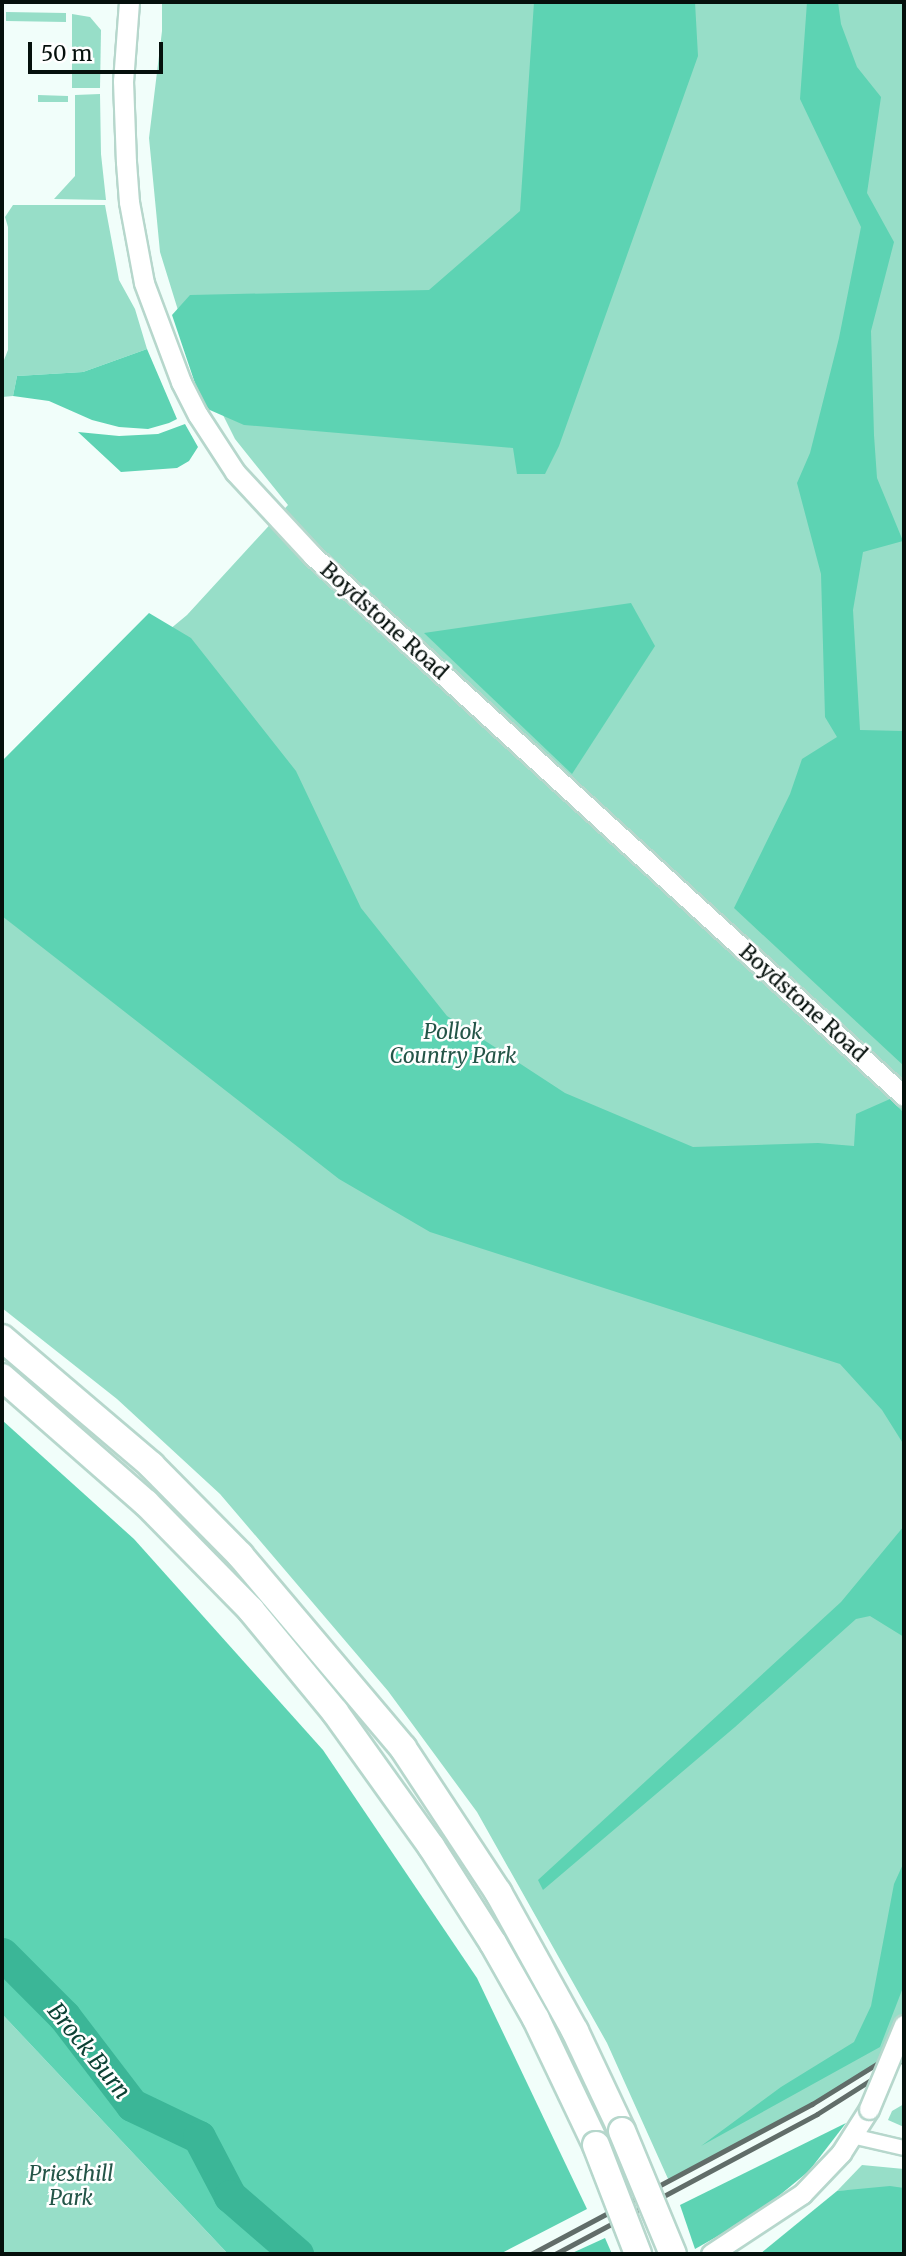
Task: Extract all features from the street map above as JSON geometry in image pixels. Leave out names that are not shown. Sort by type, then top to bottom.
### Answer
[{"type":"highway","points":[[2,1338],[151,1465],[240,1555],[403,1748],[505,1902],[575,2031],[622,2131],[673,2254]]},
{"type":"highway","points":[[2,1377],[146,1503],[251,1610],[335,1712],[425,1836],[493,1943],[546,2040],[596,2145],[638,2254]]},
{"type":"street","name":"Boydstone Road","points":[[130,2],[123,80],[126,162],[129,202],[144,283],[181,382],[198,415],[235,472],[312,555],[904,1096]]},
{"type":"street","points":[[711,2254],[802,2194],[852,2136],[869,2109],[904,2025]]},
{"type":"street","points":[[852,2136],[904,2148]]},
{"type":"green space","name":"Pollok Country Park","points":[[162,2],[904,2],[904,2047],[812,2104],[669,2181],[607,2043],[477,1812],[388,1691],[220,1494],[117,1399],[2,1308],[2,780],[50,729],[187,615],[288,505],[235,439],[190,349],[160,252],[149,138],[162,31]]},
{"type":"green space","points":[[534,2],[695,2],[698,56],[559,446],[545,474],[517,474],[513,448],[244,425],[203,407],[172,315],[190,295],[429,290],[520,211]]},
{"type":"green space","points":[[807,2],[838,2],[841,24],[857,67],[881,97],[867,193],[894,242],[871,331],[874,435],[877,478],[903,541],[863,552],[853,610],[860,730],[904,731],[904,1066],[734,908],[790,794],[802,759],[837,737],[825,717],[821,574],[797,483],[810,453],[839,338],[861,227],[800,99]]},
{"type":"green space","points":[[6,12],[66,13],[66,22],[6,21]]},
{"type":"green space","points":[[72,14],[90,17],[101,30],[100,88],[72,88]]},
{"type":"green space","points":[[100,94],[101,154],[106,200],[54,199],[75,176],[75,95]]},
{"type":"green space","points":[[38,95],[68,96],[68,102],[38,102]]},
{"type":"green space","points":[[13,205],[105,205],[119,280],[135,309],[147,349],[83,372],[17,376],[13,396],[2,397],[2,365],[8,350],[8,227],[5,217]]},
{"type":"green space","points":[[147,349],[177,419],[169,423],[148,429],[119,427],[92,420],[49,401],[13,396],[17,376],[83,372]]},
{"type":"green space","points":[[185,424],[198,447],[189,461],[177,468],[121,472],[78,432],[119,436],[158,434]]},
{"type":"green space","points":[[631,603],[655,646],[572,774],[424,633]]},
{"type":"green space","points":[[149,613],[191,638],[296,771],[361,908],[447,1016],[565,1093],[693,1147],[818,1143],[854,1146],[856,1114],[890,1099],[904,1113],[904,1445],[882,1410],[840,1364],[430,1232],[339,1179],[2,916],[2,761]]},
{"type":"green space","points":[[2,1420],[134,1539],[323,1750],[477,1978],[587,2209],[500,2254],[228,2254],[2,2014]]},
{"type":"green space","points":[[904,1526],[904,1637],[870,1616],[856,1619],[735,1727],[543,1890],[538,1880],[841,1602]]},
{"type":"green space","points":[[904,1862],[904,1985],[880,2047],[701,2146],[781,2087],[854,2042],[871,2006],[894,1884]]},
{"type":"green space","name":"Priesthill Park","points":[[2,2014],[228,2254],[2,2254]]},
{"type":"green space","points":[[904,2104],[904,2127],[888,2120],[892,2111]]},
{"type":"green space","points":[[846,2123],[809,2171],[757,2214],[695,2249],[680,2205]]},
{"type":"green space","points":[[862,2165],[904,2169],[904,2188],[837,2191]]},
{"type":"green space","points":[[890,2186],[904,2188],[904,2254],[760,2254],[837,2191]]},
{"type":"green space","points":[[605,2238],[612,2254],[570,2254]]},
{"type":"waterway","name":"Brock Burn","points":[[2,1954],[64,2016],[132,2105],[199,2137],[230,2196],[297,2254]]},
{"type":"railway","points":[[531,2254],[812,2104],[904,2047]]},
{"type":"railway","points":[[555,2254],[817,2114],[904,2059]]}]
